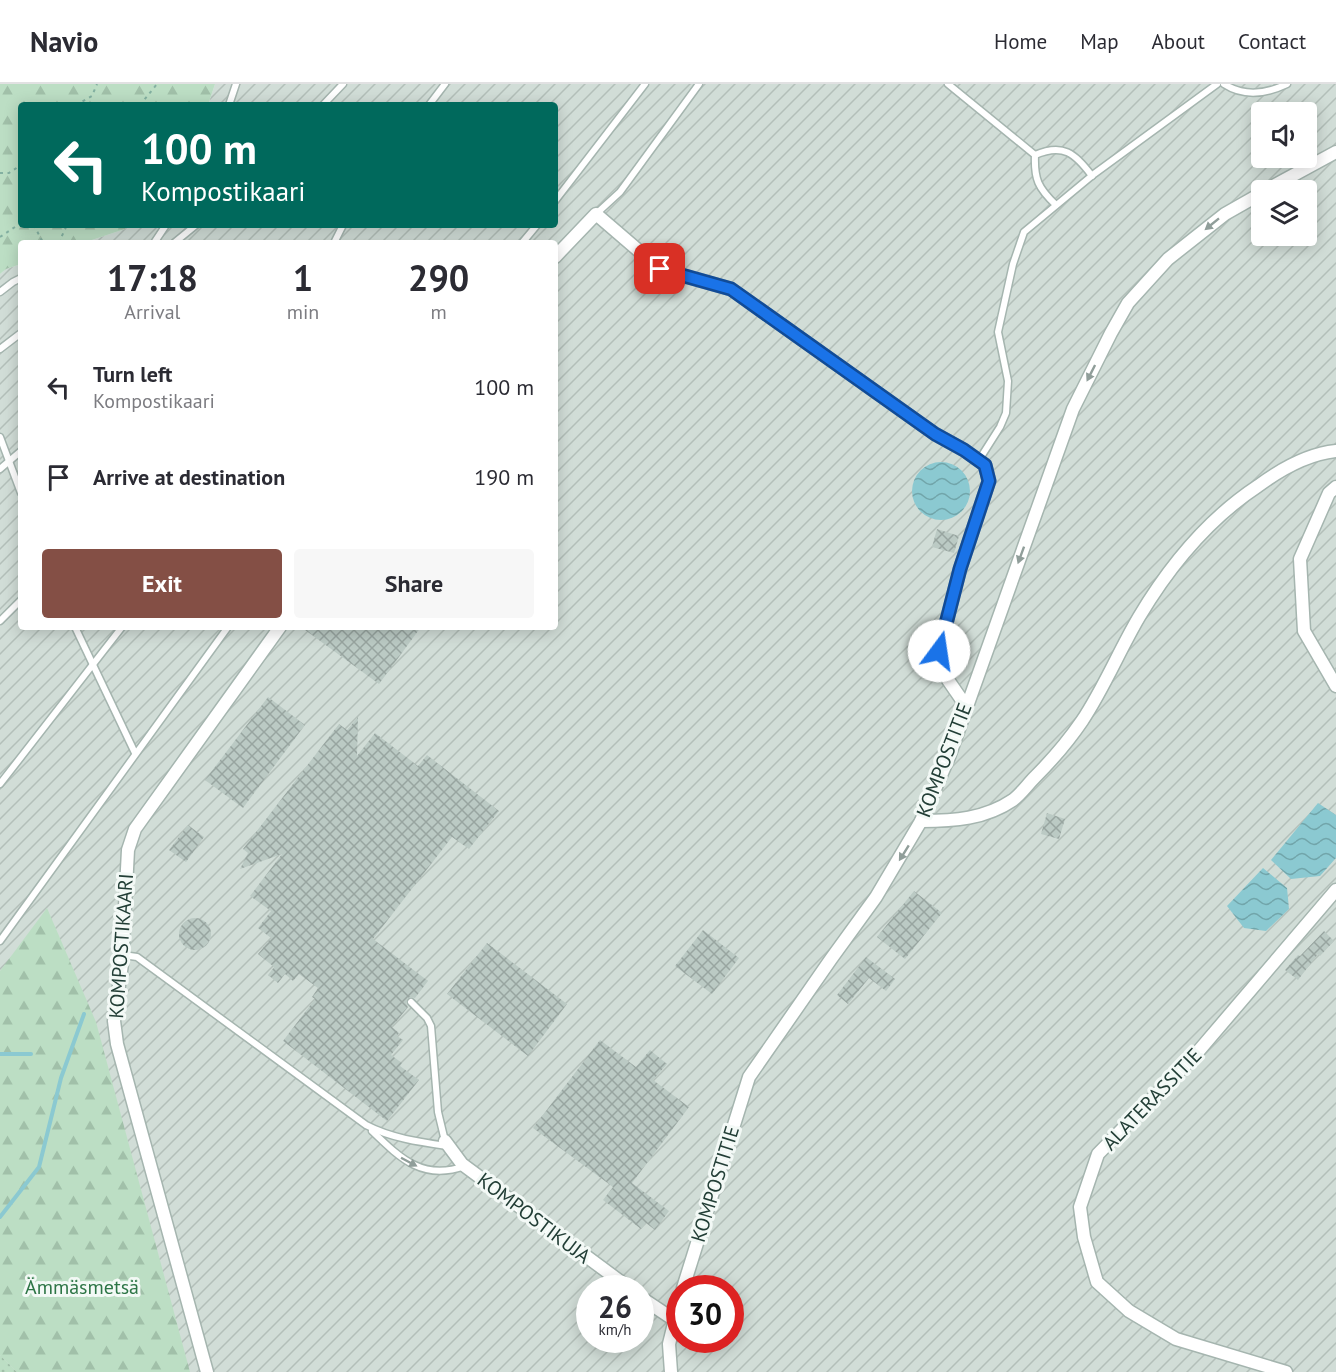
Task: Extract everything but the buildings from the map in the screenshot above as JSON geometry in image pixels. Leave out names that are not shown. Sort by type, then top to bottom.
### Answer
[{"type":"street","points":[[1284,180],[1336,152]]},
{"type":"street","name":"KOMPOSTITIE","points":[[687,1275],[749,1077],[876,897],[921,821],[949,757],[1073,409],[1128,303],[1168,259],[1225,214],[1251,199]]},
{"type":"street","points":[[558,254],[596,214],[660,269],[731,289],[935,434],[985,465],[989,481],[960,569],[939,651],[948,680],[966,706]]},
{"type":"street","points":[[921,821],[951,821],[979,817],[1013,800],[1045,767],[1082,721],[1140,616],[1168,573],[1209,524],[1240,497],[1280,470],[1321,452],[1336,451]]},
{"type":"street","points":[[1336,488],[1329,493],[1300,559],[1304,631],[1336,686]]},
{"type":"street","name":"KOMPOSTIKAARI","points":[[207,1372],[117,1044],[114,1021],[122,955],[128,850],[135,829],[278,630]]},
{"type":"street","name":"ALATERASSITIE","points":[[1286,1372],[1176,1339],[1129,1311],[1097,1282],[1084,1237],[1080,1207],[1098,1154],[1196,1054],[1336,890]]},
{"type":"street","name":"KOMPOSTIKUJA","points":[[447,1144],[465,1166],[611,1275]]},
{"type":"street","points":[[670,1353],[672,1372]]},
{"type":"lane","points":[[230,102],[236,84]]},
{"type":"lane","points":[[326,102],[343,84]]},
{"type":"lane","points":[[431,102],[445,84]]},
{"type":"lane","points":[[558,197],[645,84]]},
{"type":"lane","points":[[596,214],[621,192],[699,84]]},
{"type":"lane","points":[[948,84],[1035,155]]},
{"type":"lane","points":[[979,460],[1006,413],[1008,381],[998,332],[1013,264],[1024,232],[1092,176],[1217,84]]},
{"type":"lane","points":[[1224,84],[1234,90],[1248,93],[1265,92],[1287,84]]},
{"type":"lane","points":[[1035,155],[1044,151],[1062,149],[1072,153],[1092,176]]},
{"type":"lane","points":[[1035,155],[1035,173],[1038,184],[1056,205]]},
{"type":"lane","points":[[178,240],[192,228]]},
{"type":"lane","points":[[524,240],[534,228]]},
{"type":"lane","points":[[0,292],[18,280]]},
{"type":"lane","points":[[0,349],[18,335]]},
{"type":"lane","points":[[0,436],[18,485]]},
{"type":"lane","points":[[0,469],[18,453]]},
{"type":"lane","points":[[0,621],[18,603]]},
{"type":"lane","points":[[76,630],[135,753]]},
{"type":"lane","points":[[0,784],[120,630]]},
{"type":"lane","points":[[2,939],[226,630]]},
{"type":"lane","points":[[0,929],[2,939]]},
{"type":"lane","points":[[122,955],[137,957],[366,1125],[401,1159],[412,1165],[441,1171],[465,1166]]},
{"type":"lane","points":[[366,1125],[380,1132],[402,1138],[447,1144],[438,1112],[430,1026],[427,1018],[411,1002]]},
{"type":"path","points":[[81,102],[92,96],[97,84]]},
{"type":"path","points":[[142,102],[156,84]]},
{"type":"path","points":[[0,173],[9,173],[18,167]]},
{"type":"path","points":[[0,237],[18,225]]},
{"type":"shaded area","points":[[215,84],[1336,84],[1336,1372],[0,1372],[0,274],[18,265],[18,630],[558,630],[558,240],[92,240],[126,228],[558,228],[558,102],[209,102]]},
{"type":"green space","points":[[0,84],[215,84],[209,102],[18,102],[18,228],[126,228],[92,240],[18,240],[18,265],[0,274]]},
{"type":"green space","name":"Ämmäsmetsä","points":[[47,908],[96,1022],[190,1372],[17,1372],[0,1355],[0,971]]},
{"type":"green space","points":[[0,1355],[17,1372],[0,1372]]},
{"type":"water","points":[[935,462],[947,462],[957,466],[966,475],[970,497],[962,512],[947,520],[935,520],[925,516],[916,507],[912,497],[912,485],[916,475],[925,466]]},
{"type":"water","points":[[1318,803],[1336,815],[1336,858],[1320,876],[1291,879],[1271,860]]},
{"type":"water","points":[[1263,868],[1287,888],[1289,909],[1266,931],[1244,928],[1227,906]]},
{"type":"waterway","points":[[0,1217],[39,1167],[61,1078],[84,1014]]},
{"type":"waterway","points":[[0,1054],[31,1054]]},
{"type":"route","points":[[660,269],[731,289],[935,434],[985,465],[989,481],[960,569],[939,651]]}]
